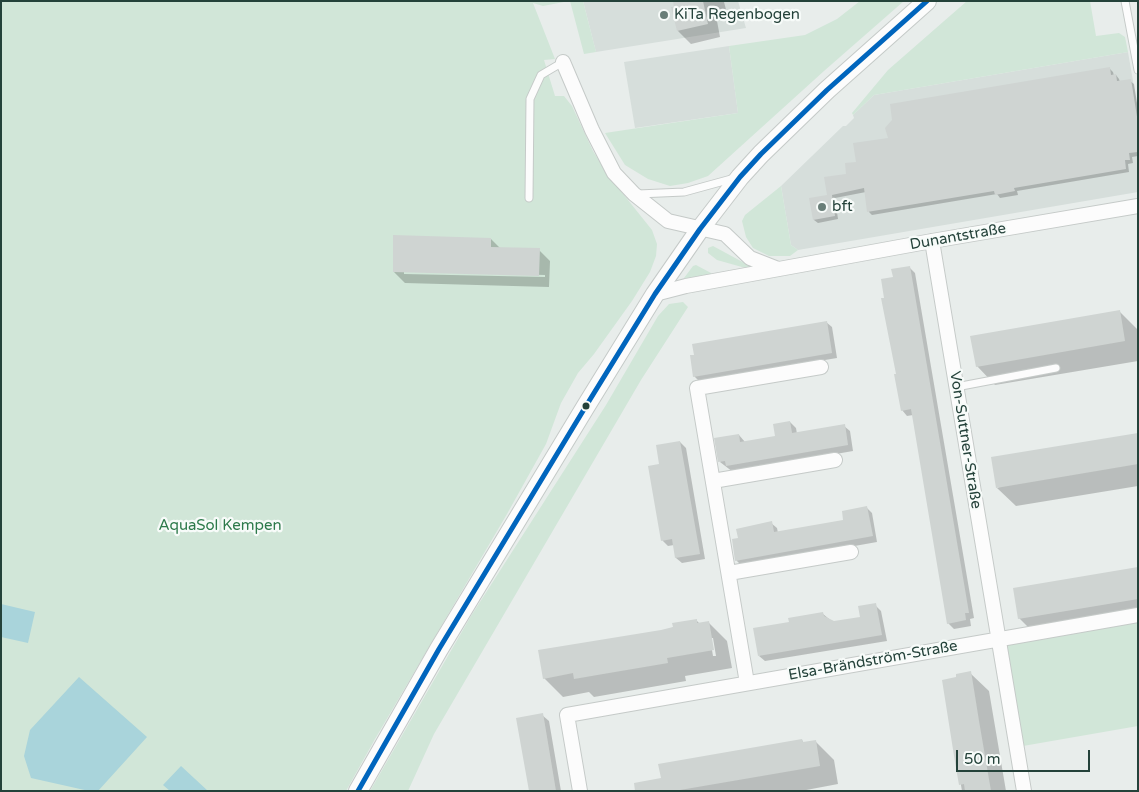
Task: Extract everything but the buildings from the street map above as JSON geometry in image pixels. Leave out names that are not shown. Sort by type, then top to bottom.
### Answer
[{"type":"street","points":[[358,791],[439,649],[655,294],[700,230],[740,177],[761,154],[827,90],[927,1]]},
{"type":"street","points":[[563,62],[592,130],[614,174],[634,194],[668,221],[700,230],[725,234],[750,258],[779,269]]},
{"type":"street","name":"Dunantstraße","points":[[655,294],[686,286],[932,241],[1138,206]]},
{"type":"street","name":"Von-Suttner-Straße","points":[[932,241],[1024,791]]},
{"type":"street","points":[[747,683],[696,388],[820,367]]},
{"type":"street","points":[[713,481],[835,460]]},
{"type":"street","points":[[728,573],[851,552]]},
{"type":"street","points":[[998,639],[1138,615]]},
{"type":"street","name":"Elsa-Brändström-Straße","points":[[580,791],[567,715],[998,639]]},
{"type":"lane","points":[[1125,1],[1138,70]]},
{"type":"lane","points":[[529,198],[530,99],[541,75],[563,62]]},
{"type":"lane","points":[[634,194],[684,192],[740,177]]},
{"type":"lane","points":[[956,387],[1056,368]]},
{"type":"shaded area","name":"KiTa Regenbogen","points":[[583,1],[738,1],[746,28],[596,52]]},
{"type":"shaded area","points":[[729,46],[738,113],[635,128],[624,62]]},
{"type":"shaded area","points":[[1128,52],[1138,110],[1138,192],[798,250],[791,245],[781,186],[843,126],[846,126],[854,118],[853,115],[874,95]]},
{"type":"green space","name":"AquaSol Kempen","points":[[1,1],[569,1],[543,6],[533,3],[555,59],[544,60],[555,96],[564,96],[572,106],[593,151],[608,175],[652,230],[657,244],[656,256],[650,272],[632,301],[578,373],[561,403],[546,444],[346,791],[1,791]]},
{"type":"green space","points":[[570,1],[583,1],[596,52],[584,54]]},
{"type":"green space","points":[[860,1],[904,1],[708,176],[688,183],[670,186],[648,179],[625,165],[605,133],[738,113],[729,46],[805,35],[837,19]]},
{"type":"green space","points":[[967,1],[1090,1],[1096,36],[1119,33],[1125,37],[1128,52],[874,95],[853,115],[852,113],[888,70]]},
{"type":"green space","points":[[781,186],[791,245],[798,250],[790,256],[769,256],[753,248],[746,237],[742,221],[745,215]]},
{"type":"green space","points":[[713,246],[750,266],[749,269],[717,260],[708,253],[708,248]]},
{"type":"green space","points":[[696,265],[711,273],[711,276],[685,280],[684,278],[693,266]]},
{"type":"green space","points":[[683,302],[688,307],[641,380],[434,734],[408,791],[370,791],[471,616],[606,405],[658,316],[669,304]]},
{"type":"green space","points":[[1138,620],[1138,726],[1023,746],[1006,648],[1010,641]]},
{"type":"water","points":[[1,604],[35,612],[28,643],[1,637]]},
{"type":"water","points":[[79,677],[147,737],[98,791],[89,791],[31,778],[24,756],[30,730]]},
{"type":"water","points":[[181,766],[208,791],[170,791],[163,785]]},
{"type":"transit line","points":[[358,791],[439,649],[586,406],[655,294],[700,229],[740,177],[761,154],[827,90],[927,1]]},
{"type":"place","name":"KiTa Regenbogen","points":[[664,15]]},
{"type":"place","name":"bft","points":[[822,207]]}]
